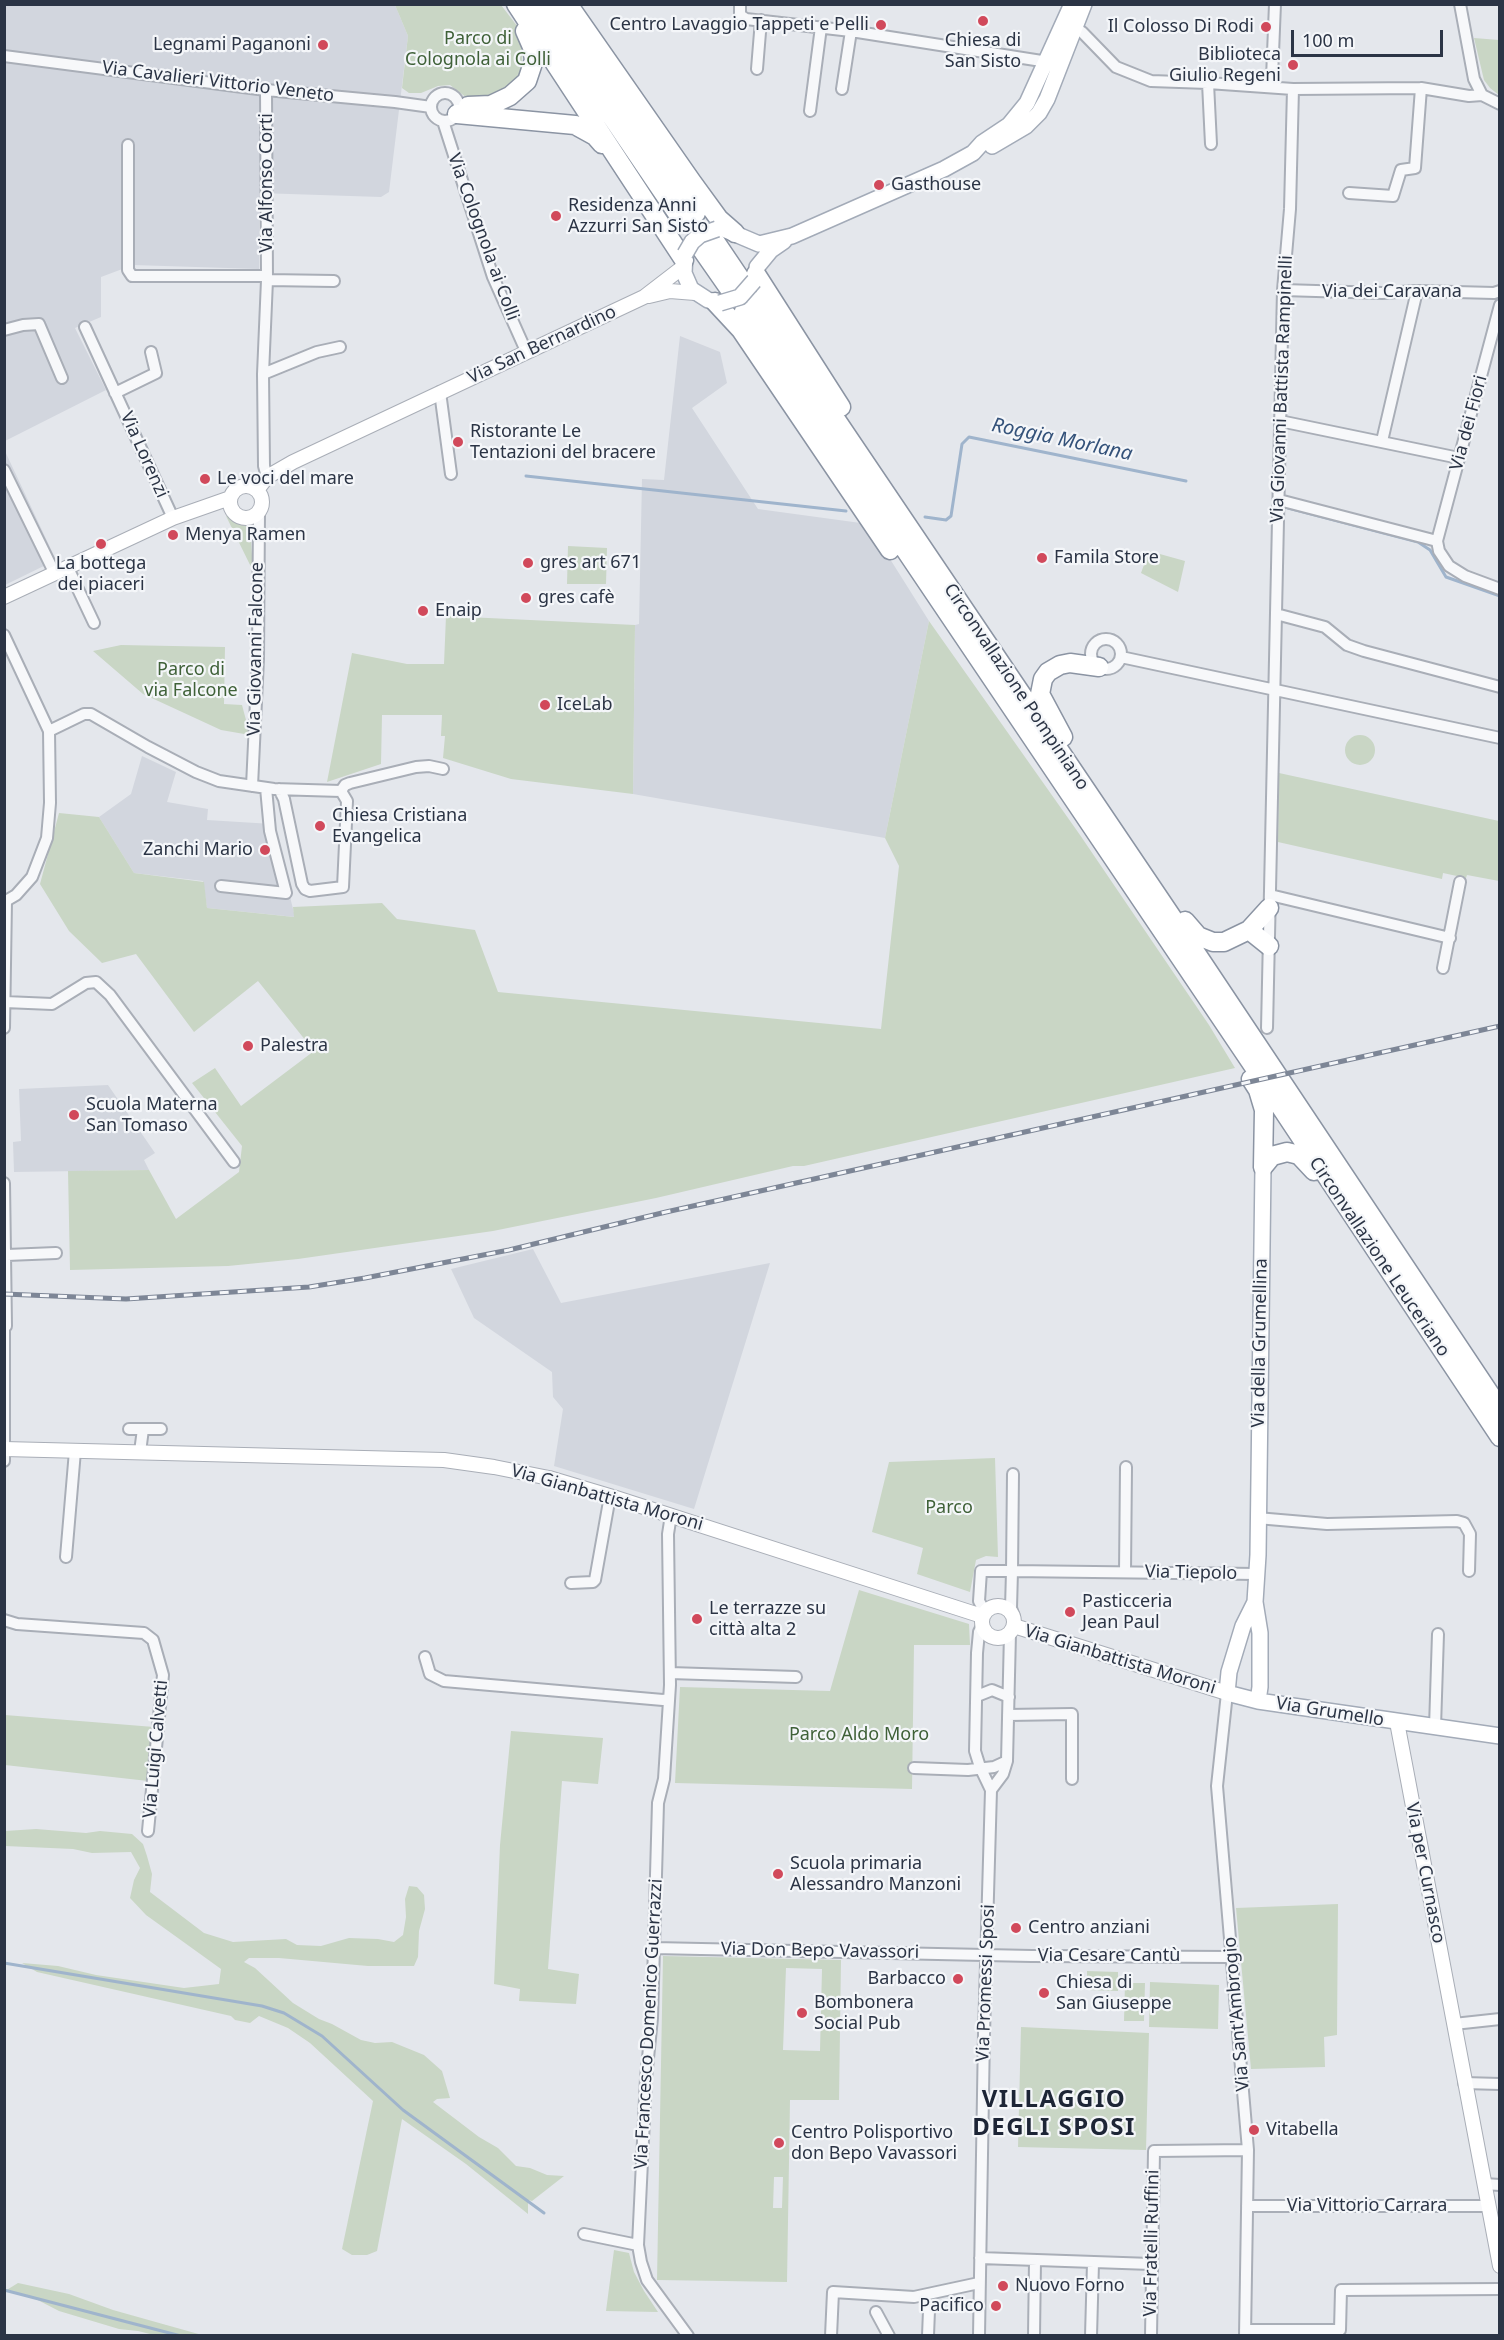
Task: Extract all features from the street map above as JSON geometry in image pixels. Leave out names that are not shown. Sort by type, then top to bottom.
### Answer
[{"type":"highway","points":[[453,114],[491,105],[510,96],[527,81],[534,60],[532,47],[508,4]]},
{"type":"highway","points":[[516,4],[634,184]]},
{"type":"highway","points":[[535,4],[690,218],[568,5]]},
{"type":"highway","points":[[568,5],[593,21],[619,60],[620,76]]},
{"type":"highway","points":[[568,5],[714,211],[740,236]]},
{"type":"highway","points":[[453,114],[575,125],[595,136],[634,184],[697,249],[723,266],[739,285],[979,617],[1002,666]]},
{"type":"highway","points":[[739,285],[741,330],[913,583],[966,641]]},
{"type":"highway","name":"Circonvallazione Pompiniano","points":[[750,306],[1002,666],[1098,808],[1268,1074],[1174,948],[966,641],[750,306]]},
{"type":"highway","points":[[1099,667],[1070,663],[1060,665],[1047,672],[1040,685],[1040,694],[1067,742],[1098,808],[1140,852],[1198,936],[1205,940],[1224,942],[1249,930],[1270,901]]},
{"type":"highway","points":[[1249,930],[1269,946]]},
{"type":"highway","points":[[1174,948],[1184,980],[1258,1090],[1264,1110],[1263,1167]]},
{"type":"highway","name":"Circonvallazione Leuceriano","points":[[1268,1074],[1350,1213],[1500,1437]]},
{"type":"highway","name":"Circonvallazione Leuceriano","points":[[1268,1074],[1500,1409]]},
{"type":"highway","points":[[1263,1167],[1277,1154],[1287,1152],[1299,1155],[1312,1169],[1334,1204],[1350,1213]]},
{"type":"main road","points":[[739,285],[771,250],[792,236],[944,169],[972,153],[1019,116],[1047,62],[1072,4]]},
{"type":"main road","points":[[972,153],[984,150],[1015,134],[1032,121],[1047,99],[1084,4]]},
{"type":"main road","points":[[695,293],[686,279],[697,249],[740,236],[759,244],[792,236]]},
{"type":"main road","points":[[739,285],[753,249],[740,236]]},
{"type":"main road","name":"Via San Bernardino","points":[[644,297],[697,249]]},
{"type":"main road","name":"Via San Bernardino","points":[[257,490],[267,477],[293,462],[644,297],[670,291],[695,293],[739,285]]},
{"type":"main road","points":[[242,486],[250,486],[257,490],[263,501],[259,513],[249,518],[238,517],[231,508],[230,498],[234,490],[242,486]]},
{"type":"main road","points":[[4,597],[173,518],[230,498]]},
{"type":"main road","name":"Via della Grumellina","points":[[1258,1701],[1260,1633],[1255,1602],[1263,1167]]},
{"type":"main road","name":"Via Gianbattista Moroni","points":[[5,1449],[444,1460],[549,1478],[608,1501],[671,1515],[983,1618]]},
{"type":"main road","name":"Via della Grumellina","points":[[1227,1693],[1229,1672],[1243,1626],[1255,1602]]},
{"type":"main road","name":"Via Gianbattista Moroni","points":[[1000,1605],[1009,1609],[1013,1626],[997,1638],[985,1632],[983,1618],[992,1606],[1000,1605]]},
{"type":"main road","name":"Via Gianbattista Moroni","points":[[1013,1626],[1227,1693]]},
{"type":"main road","name":"Via Grumello","points":[[1227,1693],[1258,1701],[1500,1736]]},
{"type":"main road","name":"Via per Curnasco","points":[[1397,1722],[1500,2266]]},
{"type":"street","points":[[740,4],[741,15],[746,19],[851,31],[1047,62]]},
{"type":"street","points":[[1275,4],[1272,78],[1276,86]]},
{"type":"street","points":[[1460,4],[1474,79],[1482,95]]},
{"type":"street","points":[[757,69],[762,20]]},
{"type":"street","points":[[810,111],[821,27]]},
{"type":"street","points":[[1075,27],[1116,67],[1151,81],[1208,82],[1293,89],[1421,88],[1469,96],[1482,95],[1500,104]]},
{"type":"street","points":[[842,89],[851,31]]},
{"type":"street","name":"Via Cavalieri Vittorio Veneto","points":[[4,56],[266,90],[431,107]]},
{"type":"street","points":[[1208,82],[1211,144]]},
{"type":"street","points":[[1349,193],[1394,196],[1401,170],[1415,168],[1421,88]]},
{"type":"street","name":"Via Giovanni Battista Rampinelli","points":[[1267,1029],[1283,290],[1290,209],[1293,89]]},
{"type":"street","name":"Via Alfonso Corti","points":[[266,90],[267,278],[263,374],[264,466],[267,477]]},
{"type":"street","points":[[447,93],[455,98],[453,114],[433,115],[431,107],[434,98],[447,93]]},
{"type":"street","name":"Via Colognola ai Colli","points":[[453,114],[489,266],[526,351]]},
{"type":"street","name":"Via Alfonso Corti","points":[[128,145],[128,270],[132,276],[334,281]]},
{"type":"street","name":"Via dei Caravana","points":[[1283,290],[1382,293],[1500,291]]},
{"type":"street","points":[[1382,441],[1417,291]]},
{"type":"street","name":"Via dei Fiori","points":[[1437,541],[1500,305]]},
{"type":"street","points":[[4,330],[23,324],[39,324],[62,378]]},
{"type":"street","name":"Via Lorenzi","points":[[85,327],[173,518]]},
{"type":"street","points":[[263,374],[317,352],[340,347]]},
{"type":"street","name":"Via Lorenzi","points":[[116,393],[156,373],[151,352]]},
{"type":"street","points":[[440,392],[451,474]]},
{"type":"street","points":[[1280,421],[1460,458]]},
{"type":"street","points":[[4,471],[55,574]]},
{"type":"street","points":[[1279,500],[1437,541],[1439,551],[1449,566],[1465,576],[1500,589]]},
{"type":"street","name":"Via Giovanni Falcone","points":[[252,786],[258,659],[259,513]]},
{"type":"street","points":[[68,568],[94,623]]},
{"type":"street","points":[[1276,614],[1325,627],[1347,645],[1364,651],[1500,687]]},
{"type":"street","points":[[4,635],[49,731],[50,803],[47,838],[32,877],[24,887],[5,902],[4,1028]]},
{"type":"street","points":[[1109,639],[1119,646],[1121,657],[1112,668],[1099,667],[1092,660],[1093,646],[1100,640],[1109,639]]},
{"type":"street","points":[[1121,657],[1500,738]]},
{"type":"street","points":[[49,731],[84,714],[91,714],[196,772],[219,781],[266,788],[341,791]]},
{"type":"street","points":[[341,791],[345,785],[350,783],[417,767],[429,766],[443,769]]},
{"type":"street","points":[[221,886],[286,893],[270,831],[266,788]]},
{"type":"street","points":[[279,789],[284,799],[302,884],[310,891],[343,887],[347,801],[341,791]]},
{"type":"street","points":[[1443,968],[1460,882]]},
{"type":"street","points":[[1270,901],[1450,938]]},
{"type":"street","points":[[5,1002],[52,1004],[86,983],[96,982],[110,994],[234,1162]]},
{"type":"street","points":[[4,1183],[7,1256],[4,1461]]},
{"type":"street","points":[[7,1256],[56,1253]]},
{"type":"street","points":[[129,1429],[161,1429]]},
{"type":"street","points":[[140,1452],[143,1430]]},
{"type":"street","points":[[66,1557],[75,1451]]},
{"type":"street","name":"Via Tiepolo","points":[[1125,1467],[1125,1572]]},
{"type":"street","points":[[1012,1572],[1013,1474]]},
{"type":"street","name":"Via Gianbattista Moroni","points":[[571,1583],[595,1580],[608,1501]]},
{"type":"street","name":"Via Francesco Domenico Guerrazzi","points":[[671,1515],[668,1534],[669,1699],[664,1779],[658,1803],[652,2018],[646,2078],[638,2244],[647,2280],[688,2336]]},
{"type":"street","points":[[1257,1518],[1327,1524],[1457,1521],[1464,1523],[1470,1534],[1468,1571]]},
{"type":"street","name":"Via Tiepolo","points":[[983,1618],[979,1601],[981,1571],[1257,1574]]},
{"type":"street","name":"Via Promessi Sposi","points":[[991,1791],[1003,1774],[1007,1761],[1013,1626],[1012,1572]]},
{"type":"street","name":"Via Promessi Sposi","points":[[979,2336],[991,1791],[975,1751],[977,1653],[983,1618]]},
{"type":"street","name":"Via Luigi Calvetti","points":[[4,1620],[17,1624],[144,1633],[153,1640],[163,1675],[148,1830]]},
{"type":"street","points":[[1435,1727],[1438,1634]]},
{"type":"street","points":[[425,1657],[430,1674],[444,1681],[669,1699]]},
{"type":"street","points":[[670,1673],[796,1677]]},
{"type":"street","points":[[977,1696],[992,1690],[1009,1697]]},
{"type":"street","name":"Via Sant'Ambrogio","points":[[1227,1693],[1217,1786],[1248,2150],[1245,2333]]},
{"type":"street","points":[[1008,1715],[1072,1714],[1072,1779]]},
{"type":"street","points":[[914,1768],[968,1770],[994,1767],[1007,1761]]},
{"type":"street","name":"Via Don Bepo Vavassori","points":[[654,1948],[987,1955]]},
{"type":"street","name":"Via Cesare Cantù","points":[[987,1955],[1231,1957]]},
{"type":"street","points":[[1454,2024],[1500,2019]]},
{"type":"street","points":[[1464,2083],[1500,2084]]},
{"type":"street","name":"Via Fratelli Ruffini","points":[[1151,2336],[1154,2151],[1248,2150]]},
{"type":"street","points":[[1484,2184],[1500,2184]]},
{"type":"street","name":"Via Vittorio Carrara","points":[[1247,2206],[1487,2206]]},
{"type":"street","points":[[584,2234],[638,2244]]},
{"type":"street","points":[[980,2258],[1151,2264]]},
{"type":"street","points":[[1034,2336],[1035,2261]]},
{"type":"street","points":[[1091,2336],[1093,2263]]},
{"type":"street","points":[[831,2336],[833,2292],[914,2297],[979,2283]]},
{"type":"street","points":[[1245,2333],[1340,2333],[1341,2290],[1500,2289]]},
{"type":"street","points":[[928,2336],[929,2310]]},
{"type":"street","points":[[876,2312],[889,2336]]},
{"type":"shaded area","points":[[5,5],[395,5],[408,36],[389,192],[381,197],[259,193],[259,269],[133,265],[101,277],[101,317],[75,328],[106,390],[5,441]]},
{"type":"shaded area","points":[[680,336],[720,352],[727,383],[692,408],[758,509],[868,524],[929,621],[885,838],[633,794],[635,625],[639,624],[642,479],[664,480]]},
{"type":"shaded area","points":[[4,449],[56,560],[5,585],[4,585]]},
{"type":"shaded area","points":[[142,756],[176,772],[167,802],[208,809],[207,820],[272,824],[295,917],[207,908],[203,881],[134,873],[99,817],[131,794]]},
{"type":"shaded area","name":"Scuola Materna San Tomaso","points":[[108,1085],[155,1153],[144,1160],[149,1170],[14,1172],[13,1142],[21,1141],[19,1089]]},
{"type":"shaded area","points":[[533,1249],[561,1303],[770,1263],[694,1509],[554,1466],[563,1409],[553,1397],[552,1372],[474,1318],[451,1269]]},
{"type":"green space","name":"Parco di Colognola ai Colli","points":[[395,5],[501,5],[524,35],[521,73],[511,88],[499,96],[467,98],[450,85],[438,86],[421,93],[409,93],[402,88],[408,36]]},
{"type":"green space","points":[[1474,38],[1499,40],[1499,95],[1484,80]]},
{"type":"green space","points":[[226,516],[250,524],[253,571]]},
{"type":"green space","points":[[568,546],[607,548],[606,584],[567,584]]},
{"type":"green space","points":[[1149,551],[1185,561],[1178,592],[1141,573]]},
{"type":"green space","points":[[446,616],[635,625],[633,794],[511,779],[443,758],[445,736],[441,736],[442,715],[382,715],[381,764],[327,782],[352,653],[407,664],[444,664]]},
{"type":"green space","points":[[929,621],[1080,835],[1209,1025],[1235,1068],[804,1166],[793,1166],[656,1198],[493,1231],[298,1259],[228,1266],[70,1270],[68,1171],[149,1170],[176,1219],[239,1172],[242,1146],[192,1083],[215,1068],[241,1106],[314,1051],[258,981],[194,1032],[136,954],[102,963],[69,931],[40,884],[59,813],[99,817],[134,873],[204,882],[207,908],[294,917],[293,907],[382,903],[397,919],[475,930],[498,992],[881,1029],[899,866],[885,838]]},
{"type":"green space","name":"Parco di via Falcone","points":[[121,645],[225,647],[224,704],[242,705],[250,735],[221,730],[143,694],[93,651]]},
{"type":"green space","points":[[1360,735],[1370,740],[1375,750],[1370,760],[1360,765],[1350,760],[1345,750],[1350,740]]},
{"type":"green space","points":[[1279,773],[1499,821],[1499,881],[1443,873],[1442,879],[1278,842]]},
{"type":"green space","name":"Parco","points":[[995,1458],[998,1557],[986,1556],[976,1560],[970,1592],[917,1574],[923,1548],[872,1532],[889,1462]]},
{"type":"green space","name":"Parco Aldo Moro","points":[[859,1590],[969,1624],[970,1645],[914,1645],[912,1789],[675,1783],[680,1687],[830,1691]]},
{"type":"green space","points":[[5,1715],[154,1727],[148,1781],[5,1765]]},
{"type":"green space","points":[[511,1731],[603,1738],[598,1784],[562,1781],[548,1969],[579,1974],[576,2004],[519,2001],[520,1989],[494,1984],[500,1845]]},
{"type":"green space","points":[[36,1829],[132,1834],[143,1844],[147,1856],[152,1874],[150,1892],[204,1933],[233,1942],[286,1939],[297,1945],[321,1946],[349,1938],[394,1942],[403,1935],[406,1917],[405,1899],[409,1886],[417,1887],[424,1895],[425,1909],[419,1931],[418,1957],[414,1966],[368,1966],[279,1958],[249,1958],[244,1962],[255,1968],[293,2003],[319,2019],[361,2040],[375,2043],[392,2042],[424,2055],[442,2071],[450,2098],[437,2099],[433,2102],[479,2137],[498,2148],[516,2166],[530,2168],[547,2175],[564,2176],[532,2201],[528,2200],[528,2214],[466,2164],[402,2119],[377,2251],[367,2255],[352,2255],[342,2249],[373,2101],[310,2043],[288,2028],[259,2016],[250,2023],[235,2020],[231,2016],[37,1972],[22,1963],[58,1966],[96,1975],[184,1988],[219,1984],[221,1969],[146,1915],[130,1898],[134,1880],[140,1868],[131,1852],[92,1853],[73,1849],[5,1846],[5,1831]]},
{"type":"green space","points":[[1338,1904],[1337,2035],[1324,2037],[1325,2067],[1251,2069],[1236,1908]]},
{"type":"green space","points":[[663,1956],[841,1960],[839,2100],[790,2100],[787,2282],[657,2280]],"holes":[[[786,1968],[822,1969],[820,2051],[783,2050]],[[774,2177],[783,2177],[782,2208],[773,2208]]]},
{"type":"green space","points":[[1087,1971],[1118,1972],[1118,1991],[1087,1990]]},
{"type":"green space","points":[[1150,1982],[1219,1985],[1218,2029],[1149,2027]]},
{"type":"green space","points":[[1125,1983],[1145,1983],[1144,2021],[1124,2021]]},
{"type":"green space","points":[[1021,2027],[1149,2033],[1146,2150],[1018,2147]]},
{"type":"green space","points":[[614,2250],[629,2253],[634,2272],[658,2312],[606,2311]]},
{"type":"green space","points":[[18,2283],[69,2294],[113,2310],[202,2335],[154,2335],[119,2329],[59,2311],[30,2296],[5,2291]]},
{"type":"waterway","name":"Roggia Morlana","points":[[925,517],[946,520],[951,516],[962,444],[969,437],[1186,481]]},
{"type":"waterway","name":"Roggia Morlana","points":[[526,476],[846,511]]},
{"type":"waterway","name":"Roggia Morlana","points":[[1288,508],[1418,542],[1430,550],[1446,577],[1500,596]]},
{"type":"waterway","points":[[4,1963],[262,2006],[284,2013],[322,2036],[403,2110],[544,2213]]},
{"type":"waterway","points":[[4,2290],[181,2336]]},
{"type":"railway","points":[[4,1294],[126,1299],[309,1287],[365,1278],[509,1250],[666,1212],[1500,1026]]},
{"type":"place","name":"Chiesa di San Sisto","points":[[983,21]]},
{"type":"place","name":"Centro Lavaggio Tappeti e Pelli","points":[[881,25]]},
{"type":"place","name":"Il Colosso Di Rodi","points":[[1266,27]]},
{"type":"place","name":"Legnami Paganoni","points":[[323,45]]},
{"type":"place","name":"Biblioteca Giulio Regeni","points":[[1293,65]]},
{"type":"place","name":"Gasthouse","points":[[879,185]]},
{"type":"place","name":"Residenza Anni Azzurri San Sisto","points":[[556,216]]},
{"type":"place","name":"Ristorante Le Tentazioni del bracere","points":[[458,442]]},
{"type":"place","name":"Le voci del mare","points":[[205,479]]},
{"type":"place","name":"Menya Ramen","points":[[173,535]]},
{"type":"place","name":"La bottega dei piaceri","points":[[101,544]]},
{"type":"place","name":"Famila Store","points":[[1042,558]]},
{"type":"place","name":"gres art 671","points":[[528,563]]},
{"type":"place","name":"gres cafè","points":[[526,598]]},
{"type":"place","name":"Enaip","points":[[423,611]]},
{"type":"place","name":"IceLab","points":[[545,705]]},
{"type":"place","name":"Chiesa Cristiana Evangelica","points":[[320,826]]},
{"type":"place","name":"Zanchi Mario","points":[[265,850]]},
{"type":"place","name":"Palestra","points":[[248,1046]]},
{"type":"place","name":"Scuola Materna San Tomaso","points":[[74,1115]]},
{"type":"place","name":"Pasticceria Jean Paul","points":[[1070,1612]]},
{"type":"place","name":"Le terrazze su città alta 2","points":[[697,1619]]},
{"type":"place","name":"Scuola primaria Alessandro Manzoni","points":[[778,1874]]},
{"type":"place","name":"Centro anziani","points":[[1016,1928]]},
{"type":"place","name":"Barbacco","points":[[958,1979]]},
{"type":"place","name":"Chiesa di San Giuseppe","points":[[1044,1993]]},
{"type":"place","name":"Bombonera Social Pub","points":[[802,2013]]},
{"type":"place","name":"Vitabella","points":[[1254,2130]]},
{"type":"place","name":"Centro Polisportivo don Bepo Vavassori","points":[[779,2143]]},
{"type":"place","name":"Nuovo Forno","points":[[1003,2286]]},
{"type":"place","name":"Pacifico","points":[[996,2306]]},
{"type":"district","name":"VILLAGGIO DEGLI SPOSI","points":[[1054,2114]]}]
